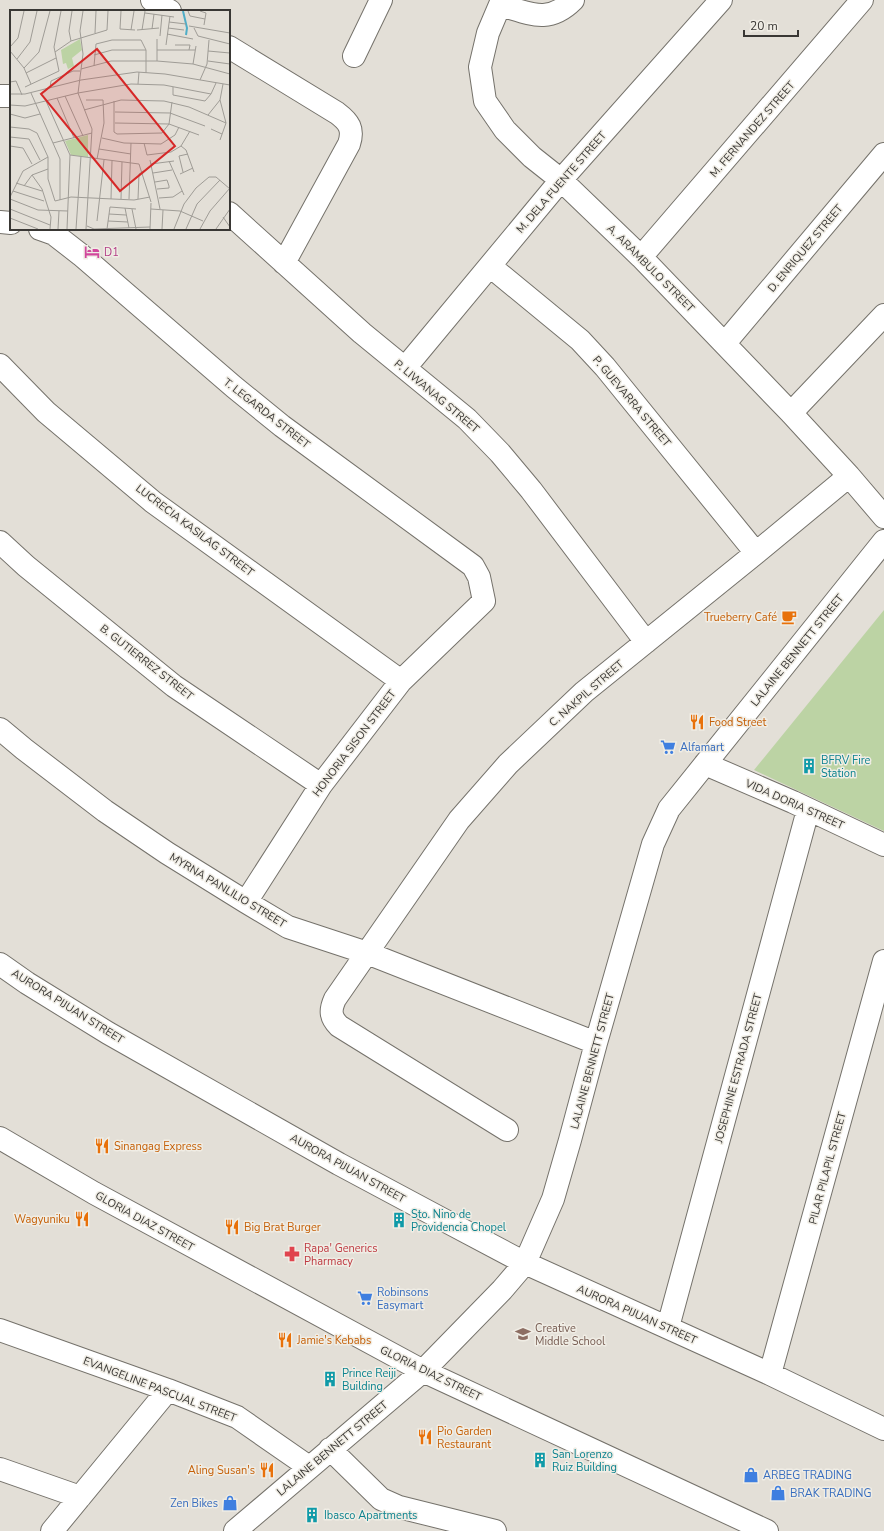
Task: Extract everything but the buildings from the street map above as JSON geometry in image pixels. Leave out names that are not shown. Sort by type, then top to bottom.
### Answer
[{"type":"street","points":[[152,0],[168,10]]},
{"type":"street","points":[[501,2],[537,16],[554,14],[572,0]]},
{"type":"street","name":"M. DELA FUENTE STREET","points":[[405,368],[561,180],[720,0]]},
{"type":"street","name":"M. FERNANDEZ STREET","points":[[641,257],[862,0]]},
{"type":"street","points":[[354,56],[374,2]]},
{"type":"street","name":"A. ARAMBULO STREET","points":[[501,2],[488,33],[480,67],[485,102],[505,130],[532,157],[561,180],[641,257],[725,343],[850,476],[884,517]]},
{"type":"street","points":[[230,48],[337,113],[344,118],[350,126],[351,136],[349,144],[284,262]]},
{"type":"street","name":"D. ENRIQUEZ STREET","points":[[725,343],[884,154]]},
{"type":"street","name":"P. LIWANAG STREET","points":[[230,214],[362,333],[467,419],[500,453],[531,490],[646,642]]},
{"type":"street","points":[[0,222],[10,223]]},
{"type":"street","name":"T. LEGARDA STREET","points":[[43,230],[54,234],[81,255],[234,387],[282,426],[473,566],[479,577],[484,601]]},
{"type":"street","name":"P. GUEVARRA STREET","points":[[490,266],[580,340],[605,367],[756,553]]},
{"type":"street","points":[[791,413],[884,315]]},
{"type":"street","name":"LUCRECIA KASILAG STREET","points":[[0,365],[46,412],[153,502],[401,681]]},
{"type":"street","name":"C. NAKPIL STREET","points":[[507,1130],[339,1026],[334,1021],[331,1014],[334,1003],[459,820],[508,764],[584,692],[850,476]]},
{"type":"street","name":"LALAINE BENNETT STREET","points":[[235,1531],[423,1371],[502,1290],[525,1263],[552,1200],[653,844],[669,809],[884,541]]},
{"type":"street","name":"B. GUTIERREZ STREET","points":[[0,542],[26,566],[174,686],[321,785]]},
{"type":"street","name":"HONORIA SISON STREET","points":[[246,902],[321,785],[401,681],[484,601]]},
{"type":"street","name":"MYRNA PANLILIO STREET","points":[[0,730],[105,811],[167,853],[288,927],[367,953],[596,1043]]},
{"type":"street","name":"VIDA DORIA STREET","points":[[705,764],[884,845]]},
{"type":"street","name":"JOSEPHINE ESTRADA STREET","points":[[668,1327],[808,810]]},
{"type":"street","name":"PILAR PILAPIL STREET","points":[[770,1374],[884,961]]},
{"type":"street","name":"AURORA PIJUAN STREET","points":[[0,964],[27,983],[108,1033],[332,1161],[525,1263],[770,1374],[884,1429]]},
{"type":"street","name":"GLORIA DIAZ STREET","points":[[0,1138],[94,1193],[423,1371],[758,1529]]},
{"type":"street","name":"EVANGELINE PASCUAL STREET","points":[[0,1330],[168,1390],[236,1417],[309,1467]]},
{"type":"street","points":[[52,1531],[168,1390]]},
{"type":"street","points":[[330,1450],[380,1499],[399,1507],[495,1531]]},
{"type":"street","points":[[0,1469],[80,1497]]},
{"type":"green space","points":[[884,610],[884,831],[754,770]]},
{"type":"place","name":"D1","points":[[92,252]]},
{"type":"place","name":"Trueberry Café","points":[[789,617]]},
{"type":"place","name":"Food Street","points":[[697,722]]},
{"type":"place","name":"Alfamart","points":[[668,747]]},
{"type":"place","name":"BFRV Fire Station","points":[[809,766]]},
{"type":"place","name":"Sinangag Express","points":[[102,1146]]},
{"type":"place","name":"Wagyuniku","points":[[82,1219]]},
{"type":"place","name":"Sto. Nino de Providencia Chopel","points":[[399,1220]]},
{"type":"place","name":"Big Brat Burger","points":[[232,1227]]},
{"type":"place","name":"Rapa' Generics Pharmacy","points":[[292,1254]]},
{"type":"place","name":"Robinsons Easymart","points":[[365,1298]]},
{"type":"place","name":"Creative Middle School","points":[[523,1334]]},
{"type":"place","name":"Jamie's Kebabs","points":[[285,1340]]},
{"type":"place","name":"Prince Reiji Building","points":[[330,1379]]},
{"type":"place","name":"Pio Garden Restaurant","points":[[425,1437]]},
{"type":"place","name":"San Lorenzo Ruiz Building","points":[[540,1460]]},
{"type":"place","name":"Aling Susan's","points":[[267,1470]]},
{"type":"place","name":"ARBEG TRADING","points":[[751,1475]]},
{"type":"place","name":"BRAK TRADING","points":[[778,1493]]},
{"type":"place","name":"Zen Bikes","points":[[230,1503]]},
{"type":"place","name":"Ibasco Apartments","points":[[312,1515]]}]
